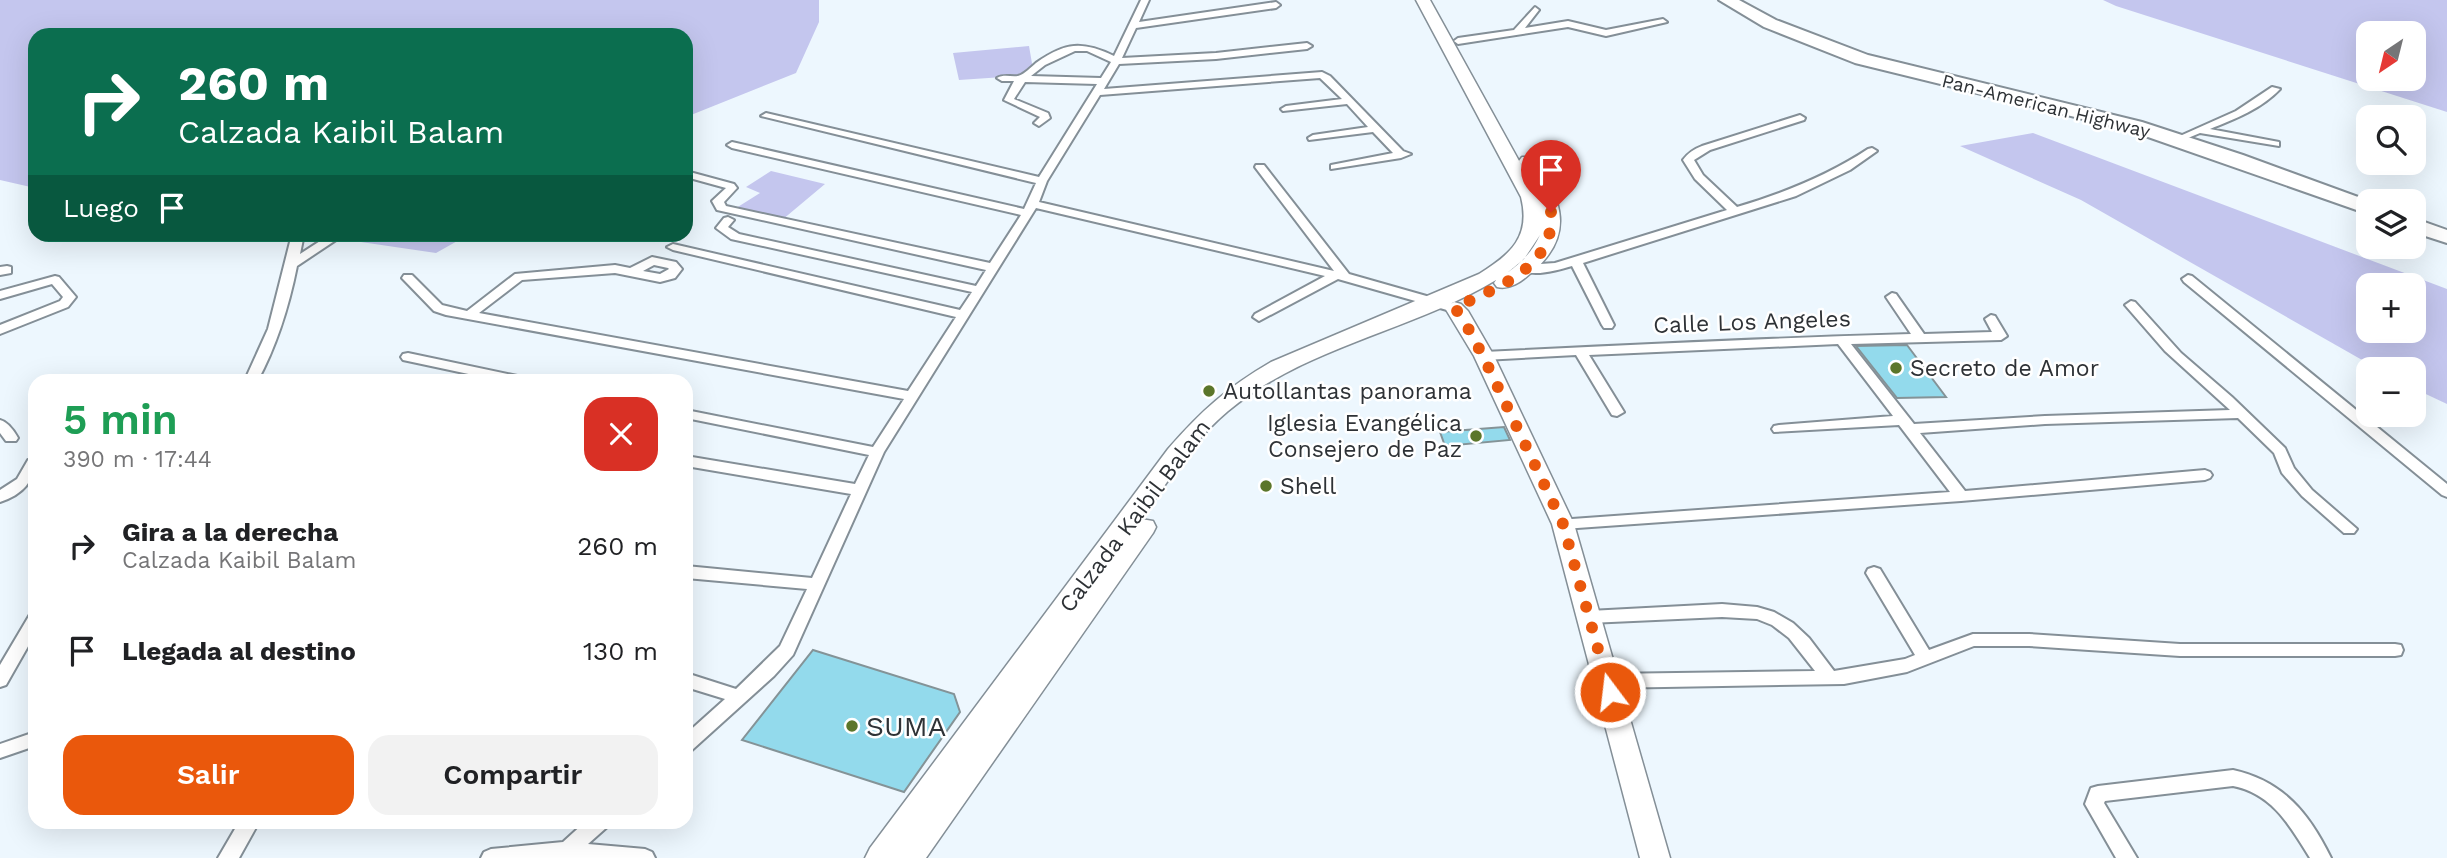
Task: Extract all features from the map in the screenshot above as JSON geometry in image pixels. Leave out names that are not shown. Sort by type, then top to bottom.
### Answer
[{"type":"highway","name":"Pan-American Highway","points":[[1727,0],[1776,26],[1866,59],[2093,114],[2176,140],[2356,204]]},
{"type":"highway","points":[[2426,229],[2447,237]]},
{"type":"main road","name":"Calzada Kaibil Balam","points":[[908,858],[1030,690],[1185,468],[1225,422],[1255,396],[1290,376],[1445,305],[1514,258],[1531,236],[1535,211],[1530,197],[1423,0]]},
{"type":"main road","name":"Calzada Kaibil Balam","points":[[881,858],[1176,454],[1219,407],[1244,388],[1282,366],[1495,288],[1526,269],[1543,252],[1550,235],[1552,217],[1547,193],[1433,0]]},
{"type":"street","points":[[693,739],[787,650],[877,452],[1030,209],[1042,181],[1116,61],[1146,0]]},
{"type":"street","points":[[1131,26],[1276,5]]},
{"type":"street","points":[[1517,32],[1535,10]]},
{"type":"street","points":[[1458,41],[1568,24],[1606,33],[1618,33],[1663,22]]},
{"type":"street","points":[[1039,123],[1045,118],[1044,115],[1009,100],[1022,79],[1042,63],[1073,48],[1089,48],[1116,61],[1216,56],[1307,46]]},
{"type":"street","points":[[1002,78],[1101,87],[1316,75],[1327,78],[1375,129],[1405,154],[1335,167]]},
{"type":"street","points":[[2176,140],[2253,108],[2275,89]]},
{"type":"street","points":[[1286,109],[1347,101]]},
{"type":"street","points":[[766,116],[1042,181]]},
{"type":"street","points":[[1735,212],[1699,177],[1688,160],[1706,148],[1800,118]]},
{"type":"street","points":[[1313,138],[1375,129]]},
{"type":"street","points":[[2200,130],[2275,144]]},
{"type":"street","points":[[732,145],[1341,276],[1445,305],[1461,315],[1563,524],[1655,858]]},
{"type":"street","points":[[1526,269],[1548,269],[1792,194],[1846,168],[1872,151]]},
{"type":"street","points":[[1260,167],[1341,276]]},
{"type":"street","points":[[693,176],[732,188],[718,201],[721,208],[994,268]]},
{"type":"street","points":[[728,220],[722,228],[735,237],[979,290]]},
{"type":"street","points":[[254,374],[267,350],[296,242]]},
{"type":"street","points":[[292,264],[327,242]]},
{"type":"street","points":[[673,247],[964,315]]},
{"type":"street","points":[[1576,261],[1608,325]]},
{"type":"street","points":[[468,316],[519,277],[615,269],[634,271]]},
{"type":"street","points":[[1259,317],[1341,276]]},
{"type":"street","points":[[408,278],[438,308],[468,316],[911,396]]},
{"type":"street","points":[[2188,279],[2447,492]]},
{"type":"street","points":[[0,295],[55,280],[70,298],[64,304],[0,330]]},
{"type":"street","points":[[1892,297],[1920,338]]},
{"type":"street","points":[[2131,304],[2149,328],[2181,360],[2267,436],[2280,451],[2287,470],[2307,493],[2349,530]]},
{"type":"street","name":"Calle Los Angeles","points":[[1483,356],[1840,339],[2001,336],[1991,319]]},
{"type":"street","points":[[1840,339],[1961,496]]},
{"type":"street","points":[[1580,351],[1617,412]]},
{"type":"street","points":[[408,357],[489,374]]},
{"type":"street","points":[[1779,429],[2241,414]]},
{"type":"street","points":[[693,415],[877,452]]},
{"type":"street","points":[[0,424],[11,438]]},
{"type":"street","points":[[693,462],[859,490]]},
{"type":"street","points":[[0,497],[23,482],[28,472]]},
{"type":"street","points":[[1563,524],[1961,496],[2205,475]]},
{"type":"street","points":[[693,573],[818,583]]},
{"type":"street","points":[[1874,573],[1926,657]]},
{"type":"street","points":[[1589,617],[1714,612],[1768,616],[1805,643],[1829,677]]},
{"type":"street","points":[[0,680],[28,632]]},
{"type":"street","points":[[1606,681],[1829,677],[1883,672],[1958,643],[1982,640],[2180,650],[2395,650]]},
{"type":"street","points":[[693,682],[739,696]]},
{"type":"street","points":[[0,751],[28,741]]},
{"type":"street","points":[[2127,858],[2094,804],[2098,794],[2233,778],[2252,780],[2269,788],[2282,801],[2321,858]]},
{"type":"street","points":[[228,858],[246,829]]},
{"type":"street","points":[[568,850],[591,829]]},
{"type":"street","points":[[504,858],[568,850],[645,858]]},
{"type":"shaded area","points":[[0,0],[819,0],[819,22],[796,73],[693,114],[693,28],[28,28],[28,186],[0,180]]},
{"type":"shaded area","points":[[2103,0],[2447,0],[2447,112],[2381,91],[2426,91],[2426,21],[2356,21],[2356,83]]},
{"type":"shaded area","points":[[1029,46],[1034,75],[959,80],[953,53]]},
{"type":"shaded area","points":[[2033,133],[2356,255],[2356,259],[2367,259],[2405,273],[2356,273],[2356,343],[2426,343],[2426,281],[2447,289],[2447,404],[2426,394],[2426,357],[2357,357],[2081,200],[1960,146]]},
{"type":"shaded area","points":[[771,171],[825,184],[782,220],[733,210],[760,193],[746,187]]},
{"type":"shaded area","points":[[361,242],[456,242],[436,253]]},
{"type":"building","name":"Secreto de Amor","points":[[1907,345],[1946,397],[1897,398],[1856,346]]},
{"type":"building","name":"Iglesia Evangélica Consejero de Paz","points":[[1504,427],[1510,440],[1445,446],[1440,432]]},
{"type":"building","name":"SUMA","points":[[813,650],[954,694],[960,712],[904,792],[742,740]]},
{"type":"place","name":"Secreto de Amor","points":[[1896,368]]},
{"type":"place","name":"Autollantas panorama","points":[[1209,391]]},
{"type":"place","name":"Iglesia Evangélica Consejero de Paz","points":[[1476,436]]},
{"type":"place","name":"Shell","points":[[1266,486]]},
{"type":"place","name":"SUMA","points":[[852,726]]},
{"type":"route","points":[[1551,212],[1550,235],[1543,252],[1534,262],[1509,281],[1454,308],[1461,315],[1483,356],[1563,524],[1610,692]]}]
